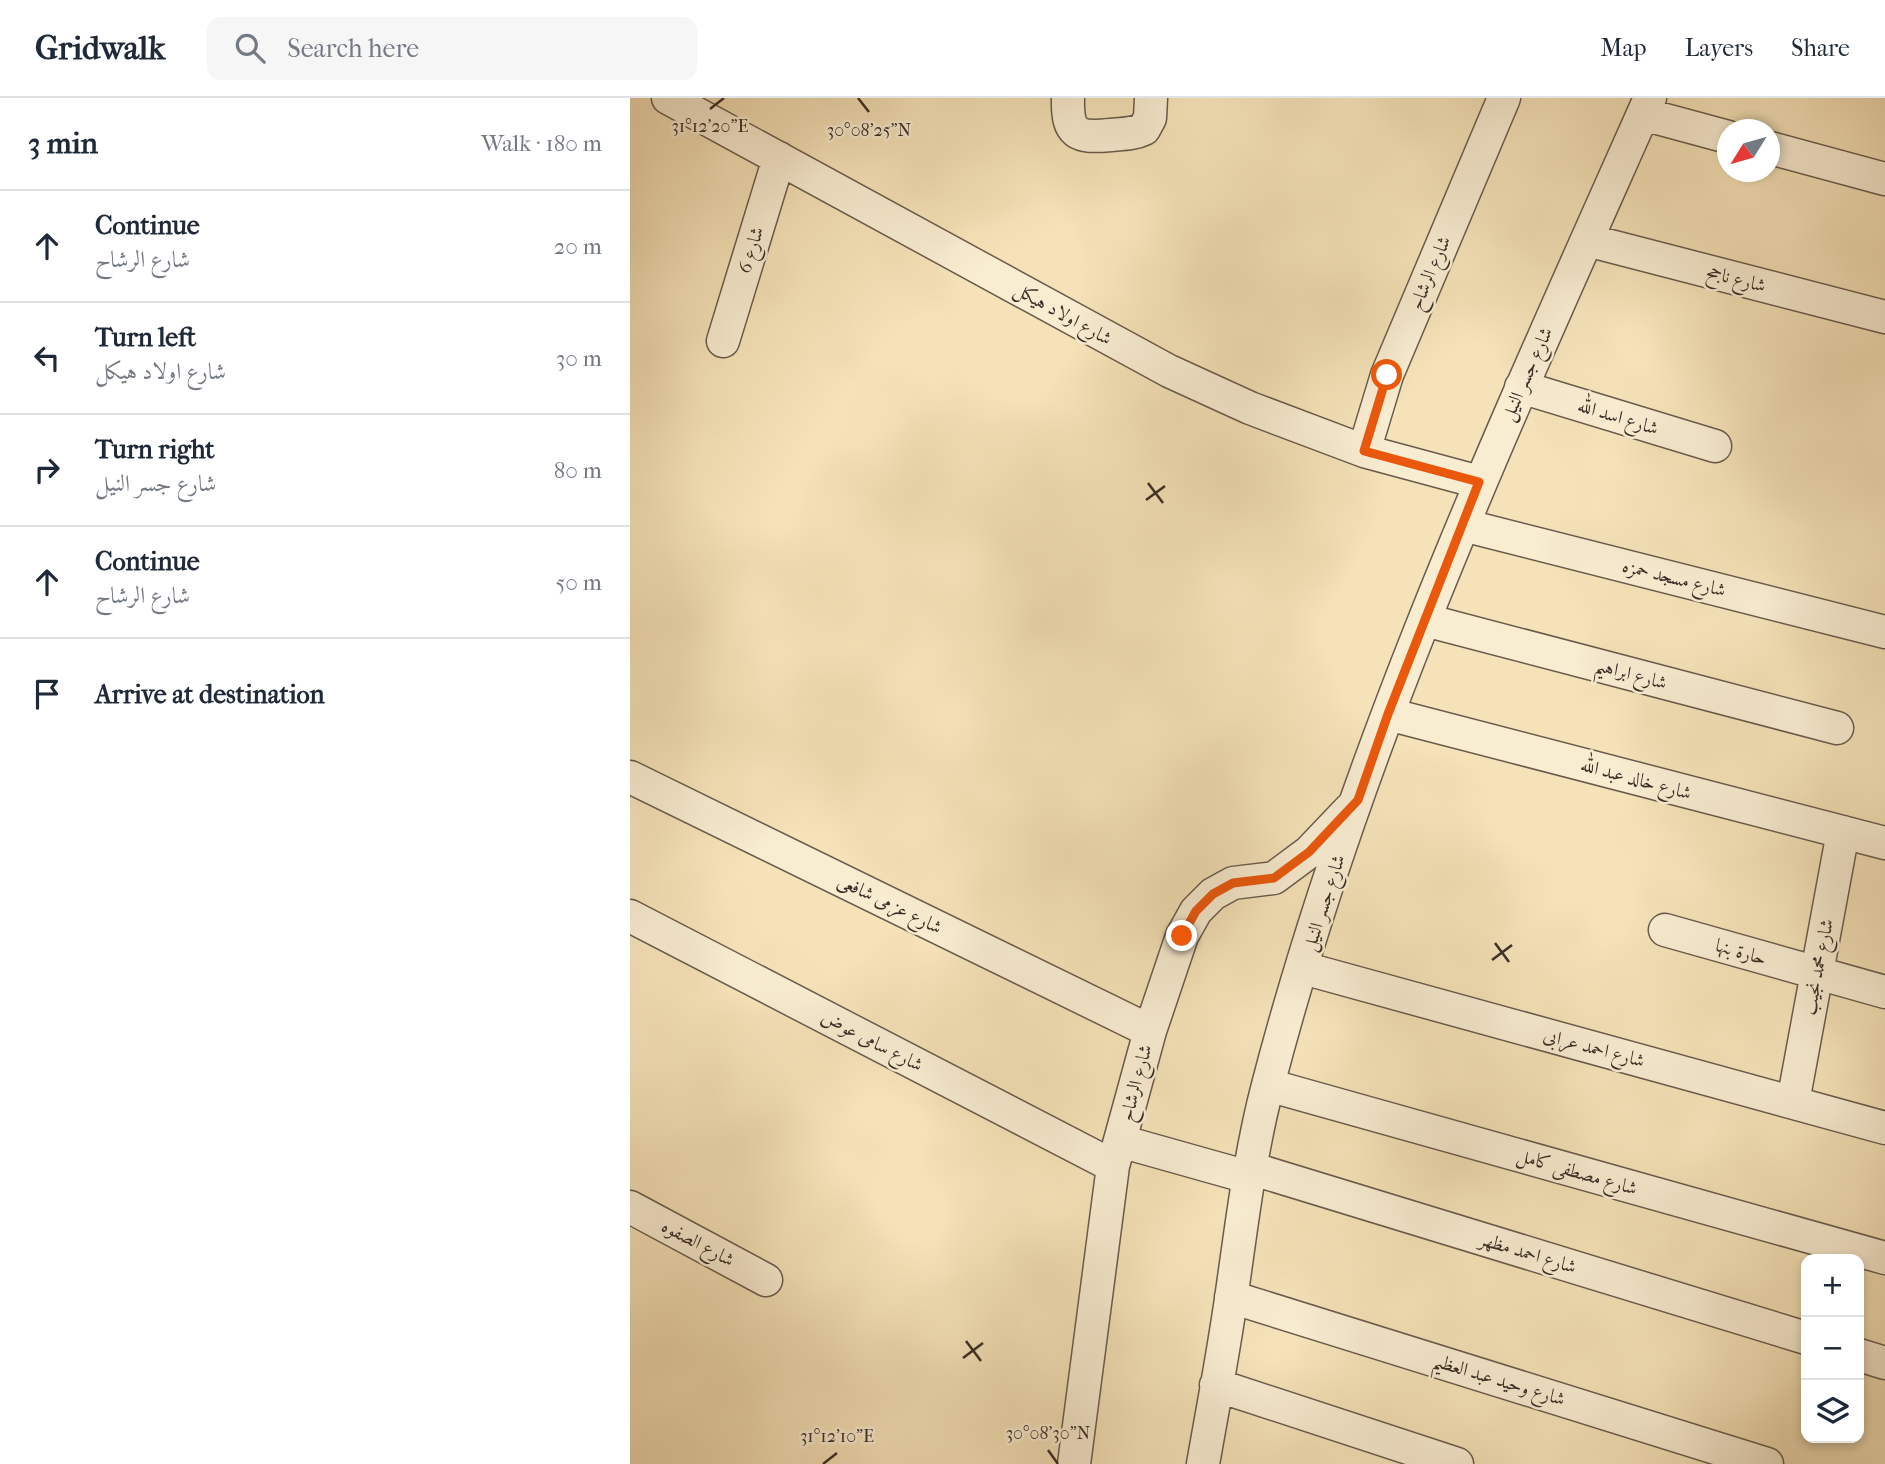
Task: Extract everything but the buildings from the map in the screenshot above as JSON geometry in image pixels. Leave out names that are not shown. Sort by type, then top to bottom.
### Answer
[{"type":"street","name":"شارع اولاد هيكل","points":[[668,98],[1169,371],[1250,408],[1364,451],[1479,482]]},
{"type":"street","points":[[1068,98],[1069,123],[1086,137],[1144,129],[1150,118],[1151,98]]},
{"type":"street","name":"شارع الرشاح","points":[[1364,451],[1387,375],[1504,98]]},
{"type":"street","points":[[1646,106],[1717,133]]},
{"type":"street","name":"شارع جسر النيل","points":[[1203,1464],[1249,1172],[1268,1085],[1303,968],[1388,714],[1479,482],[1646,106]]},
{"type":"street","points":[[1780,151],[1885,179]]},
{"type":"street","name":"شارع 6","points":[[723,341],[779,158]]},
{"type":"street","name":"شارع ناجح","points":[[1587,240],[1885,317]]},
{"type":"street","name":"شارع اسد الله","points":[[1521,387],[1715,446]]},
{"type":"street","name":"شارع مسجد حمزه","points":[[1463,525],[1885,632]]},
{"type":"street","name":"شارع ابراهيم","points":[[1425,620],[1837,728]]},
{"type":"street","name":"شارع خالد عبد الله","points":[[1388,714],[1885,843]]},
{"type":"street","name":"شارع عزمى شافعى","points":[[630,778],[1150,1031]]},
{"type":"street","name":"شارع الرشاح","points":[[1074,1464],[1116,1153],[1150,1031],[1182,936],[1196,911],[1213,894],[1233,883],[1274,878],[1309,852],[1358,800]]},
{"type":"street","name":"شارع محمد نجيب","points":[[1793,1102],[1843,832]]},
{"type":"street","name":"شارع سامى عوض","points":[[630,916],[1116,1153],[1249,1172]]},
{"type":"street","name":"حارة بنها","points":[[1665,930],[1885,992]]},
{"type":"street","name":"شارع احمد عرابى","points":[[1303,968],[1885,1128]]},
{"type":"street","name":"شارع مصطفى كامل","points":[[1268,1085],[1885,1258]]},
{"type":"street","name":"شارع احمد مظهر","points":[[1249,1172],[1801,1337]]},
{"type":"street","name":"شارع الصفوه","points":[[630,1207],[766,1280]]},
{"type":"street","name":"شارع وحيد عبد العظيم","points":[[1231,1297],[1767,1464]]},
{"type":"street","points":[[1864,1356],[1885,1363]]},
{"type":"street","points":[[1216,1385],[1457,1464]]},
{"type":"route","points":[[1182,936],[1196,911],[1213,894],[1233,883],[1274,878],[1309,852],[1358,800],[1388,714],[1479,482],[1364,451],[1387,375]]}]
